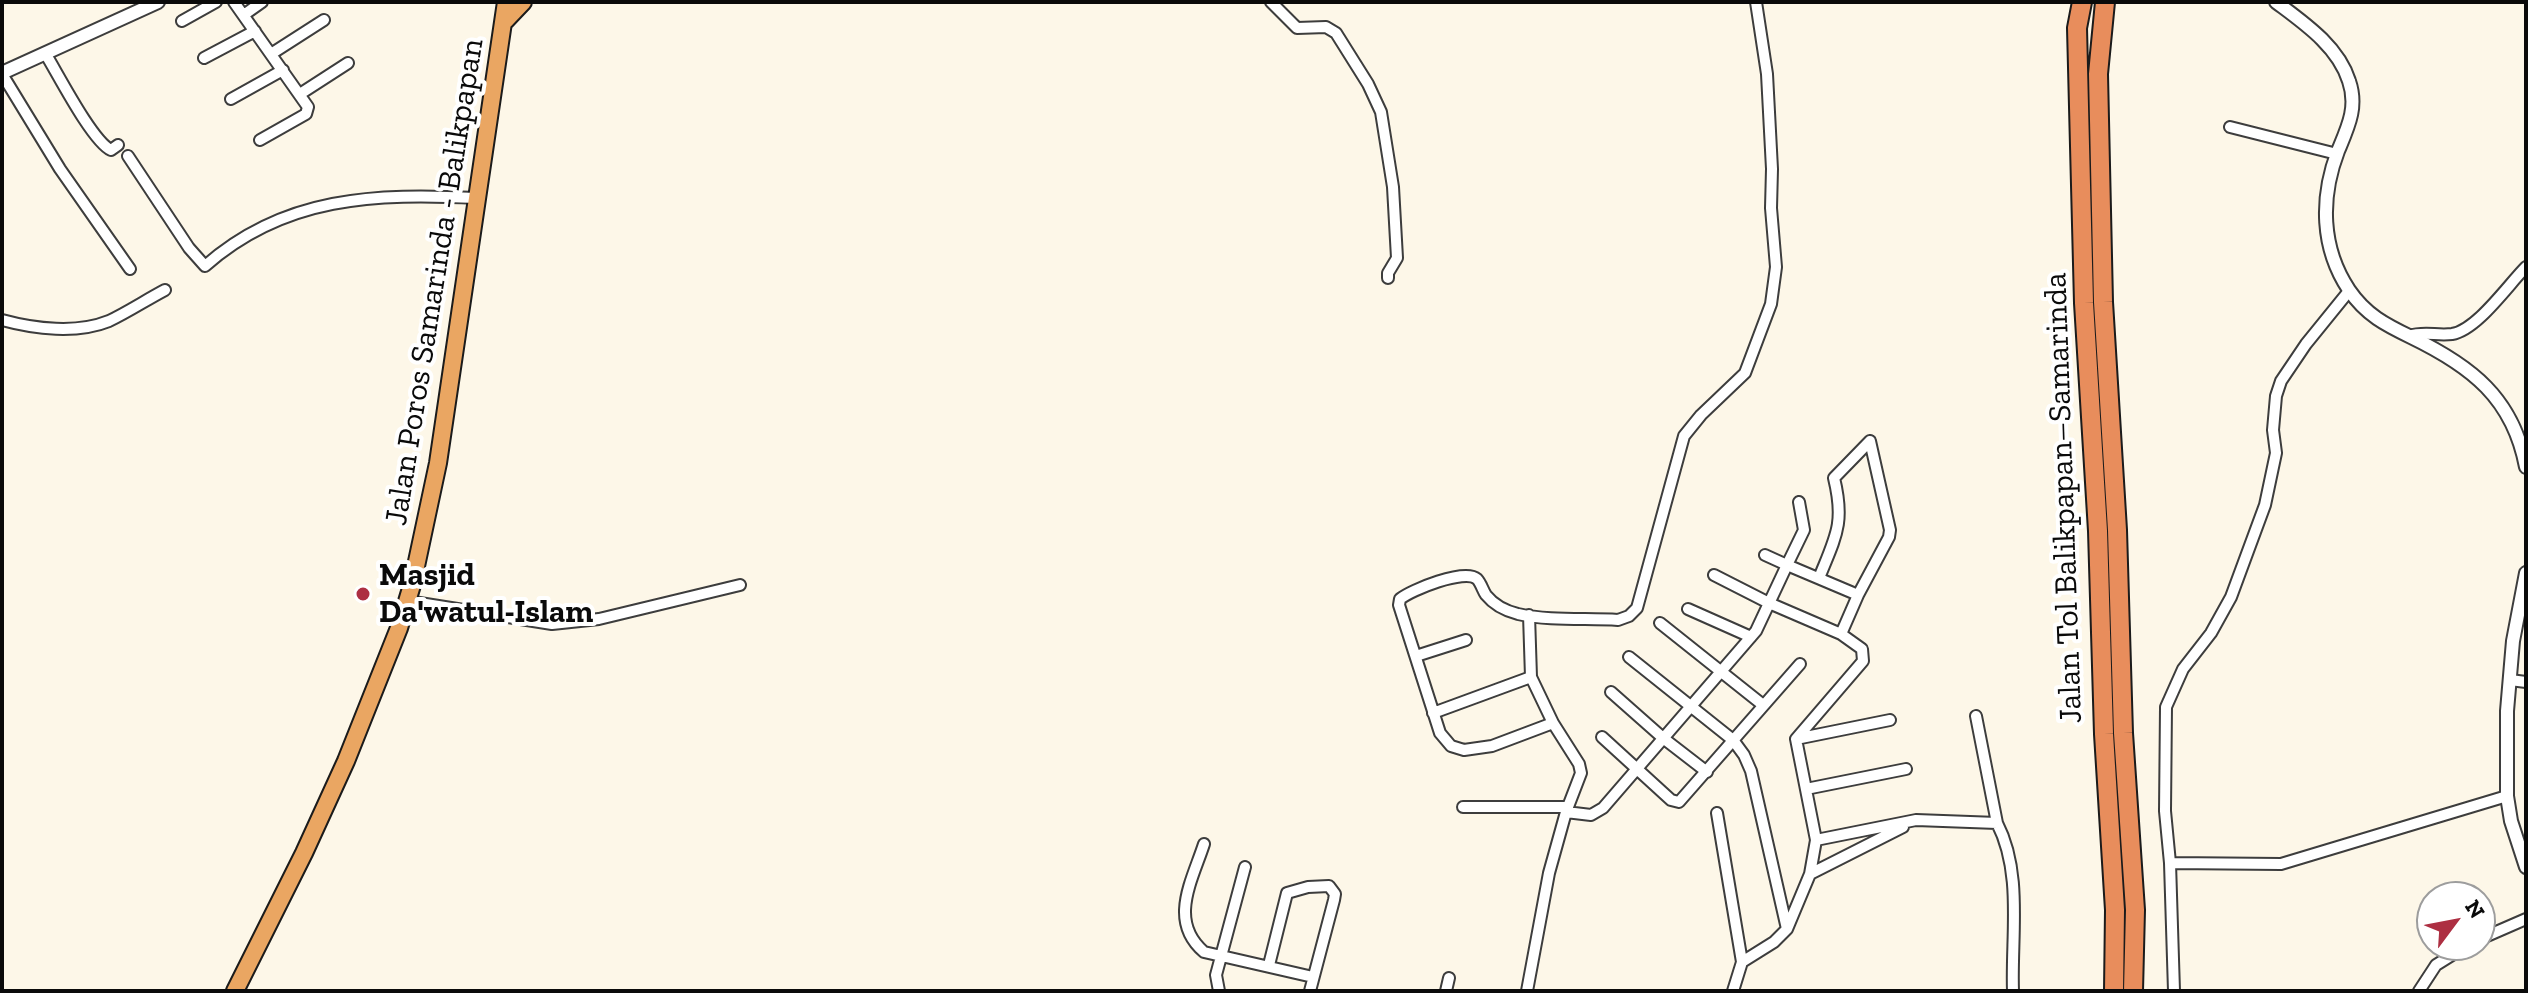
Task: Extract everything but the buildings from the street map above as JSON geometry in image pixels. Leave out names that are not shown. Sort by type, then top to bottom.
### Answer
[{"type":"highway","name":"Jalan Poros Samarinda - Balikpapan","points":[[235,991],[280,904],[346,761],[385,666],[407,601],[433,491],[506,2]]},
{"type":"highway","name":"Jalan Poros Samarinda - Balikpapan","points":[[503,23],[523,2]]},
{"type":"highway","name":"Jalan Tol Balikpapan–Samarinda","points":[[2082,2],[2077,28],[2084,303],[2115,910],[2114,991]]},
{"type":"highway","name":"Jalan Tol Balikpapan–Samarinda","points":[[2105,2],[2098,74],[2103,302],[2117,530],[2123,733],[2135,910],[2133,991]]},
{"type":"street","points":[[130,269],[60,169],[2,74],[158,2]]},
{"type":"street","points":[[182,21],[216,2]]},
{"type":"street","points":[[234,2],[308,107],[306,114],[260,140]]},
{"type":"street","points":[[245,14],[262,2]]},
{"type":"street","points":[[1271,2],[1297,28],[1326,27],[1336,33],[1368,84],[1381,112],[1393,187],[1397,258],[1388,278]]},
{"type":"street","points":[[1553,723],[1492,746],[1464,750],[1451,746],[1440,733],[1433,713],[1399,605],[1400,599],[1453,577],[1472,577],[1497,605],[1529,615],[1618,620],[1629,616],[1637,608],[1684,436],[1745,373],[1771,304],[1776,267],[1771,208],[1772,169],[1767,74],[1756,2]]},
{"type":"street","points":[[2276,2],[2330,48],[2349,79],[2352,115],[2327,191],[2325,230],[2349,291],[2374,318],[2454,360],[2486,384],[2513,426],[2526,467]]},
{"type":"street","points":[[271,54],[324,20]]},
{"type":"street","points":[[204,58],[255,31]]},
{"type":"street","points":[[45,53],[85,120],[105,146],[111,150],[118,145]]},
{"type":"street","points":[[300,94],[348,63]]},
{"type":"street","points":[[231,99],[283,70]]},
{"type":"street","points":[[2230,127],[2337,154]]},
{"type":"street","points":[[128,156],[189,248],[205,266],[241,238],[274,220],[307,208],[355,200],[430,196],[477,198]]},
{"type":"street","points":[[2409,336],[2426,332],[2451,334],[2465,329],[2526,267]]},
{"type":"street","points":[[2,320],[57,328],[87,328],[110,320],[165,290]]},
{"type":"street","points":[[2174,991],[2165,811],[2166,707],[2183,669],[2211,633],[2231,597],[2265,505],[2276,453],[2273,430],[2276,396],[2281,381],[2297,355],[2349,291]]},
{"type":"street","points":[[1819,578],[1839,524],[1839,501],[1834,478],[1870,441],[1889,537],[1841,634]]},
{"type":"street","points":[[1463,807],[1567,810],[1595,814],[1761,622],[1804,530],[1799,502]]},
{"type":"street","points":[[1765,555],[1858,595]]},
{"type":"street","points":[[2526,573],[2513,641],[2507,796],[2511,821],[2526,867]]},
{"type":"street","points":[[1714,575],[1841,634],[1862,649],[1863,661],[1796,739]]},
{"type":"street","points":[[407,601],[552,624],[599,619],[740,585]]},
{"type":"street","points":[[1688,609],[1751,637]]},
{"type":"street","points":[[1527,991],[1549,873],[1567,810],[1579,781],[1579,764],[1553,723],[1531,677],[1529,615]]},
{"type":"street","points":[[1660,623],[1763,705]]},
{"type":"street","points":[[1416,656],[1466,640]]},
{"type":"street","points":[[1629,657],[1733,740],[1744,755],[1751,771],[1787,929]]},
{"type":"street","points":[[1602,737],[1671,800],[1679,802],[1800,664]]},
{"type":"street","points":[[1433,713],[1531,677]]},
{"type":"street","points":[[2510,680],[2526,682]]},
{"type":"street","points":[[1611,692],[1707,772]]},
{"type":"street","points":[[1976,716],[1997,823],[2009,856],[2013,883],[2013,991]]},
{"type":"street","points":[[1796,739],[1890,720]]},
{"type":"street","points":[[1742,962],[1774,942],[1787,929],[1810,874],[1816,840],[1796,739]]},
{"type":"street","points":[[1806,789],[1906,769]]},
{"type":"street","points":[[2170,863],[2281,864],[2507,796]]},
{"type":"street","points":[[1717,813],[1742,962],[1733,991]]},
{"type":"street","points":[[1816,840],[1916,820],[1997,823]]},
{"type":"street","points":[[1810,874],[1916,820]]},
{"type":"street","points":[[1204,844],[1183,911],[1183,918],[1198,946],[1204,952],[1313,977]]},
{"type":"street","points":[[1219,991],[1216,975],[1245,867]]},
{"type":"street","points":[[1269,965],[1287,893],[1308,887],[1329,886],[1333,890],[1334,900],[1310,991]]},
{"type":"street","points":[[2496,932],[2526,919]]},
{"type":"street","points":[[2419,991],[2436,965],[2442,961]]},
{"type":"street","points":[[1446,991],[1449,978]]},
{"type":"place","name":"Masjid Da'watul-Islam","points":[[363,594]]}]
